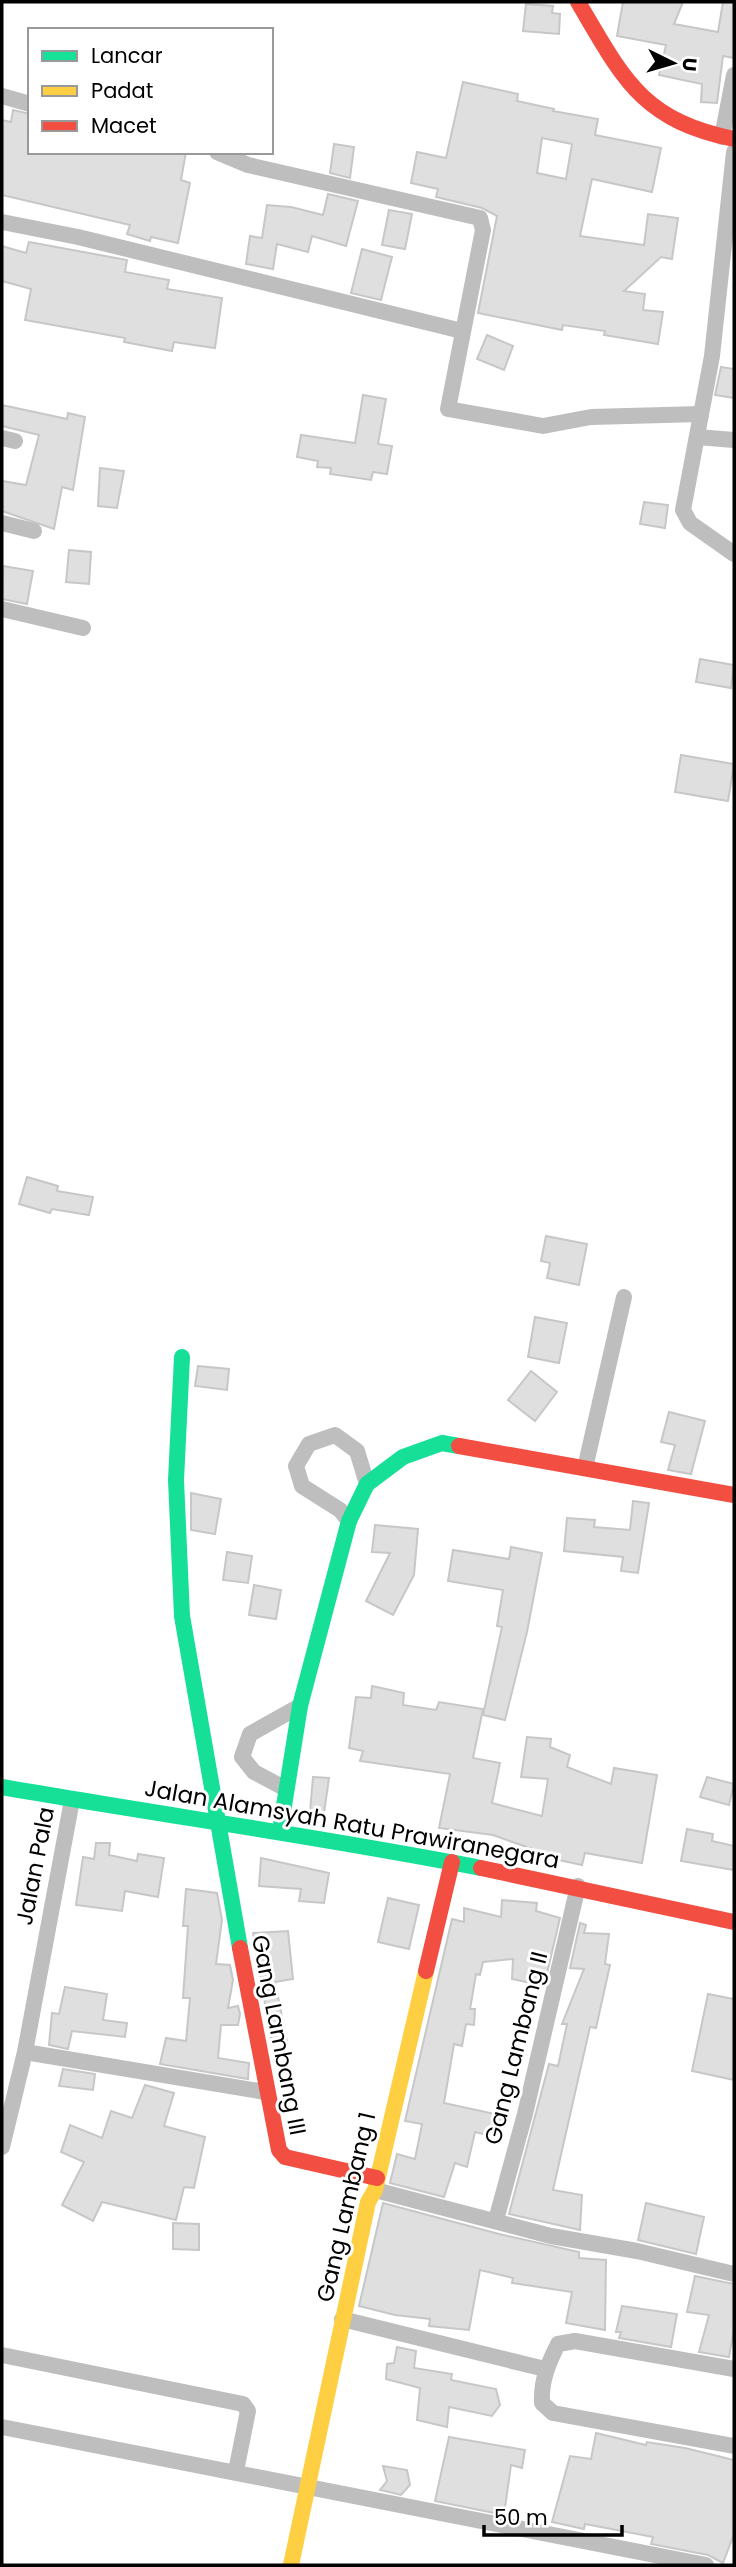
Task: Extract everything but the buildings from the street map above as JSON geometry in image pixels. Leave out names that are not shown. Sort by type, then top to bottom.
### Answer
[{"type":"street","points":[[578,2],[619,72],[643,103],[691,129],[728,138],[734,75]]},
{"type":"street","points":[[2,96],[28,103]]},
{"type":"street","points":[[734,152],[712,356],[684,517],[734,554]]},
{"type":"street","points":[[222,154],[248,165],[480,218],[483,230],[448,409],[543,426],[592,418],[701,414]]},
{"type":"street","points":[[2,222],[78,237],[462,331]]},
{"type":"street","points":[[697,437],[734,440]]},
{"type":"street","points":[[2,523],[34,531]]},
{"type":"street","points":[[2,609],[83,628]]},
{"type":"street","points":[[584,1468],[624,1297]]},
{"type":"street","name":"Gang Lambang III","points":[[182,1357],[176,1480],[181,1615],[265,2092],[283,2156],[376,2184]]},
{"type":"street","points":[[349,1521],[340,1510],[302,1486],[296,1466],[309,1444],[335,1435],[357,1451],[367,1483]]},
{"type":"street","points":[[280,1831],[300,1706],[349,1521],[367,1483],[403,1457],[442,1443],[734,1495]]},
{"type":"street","points":[[286,1789],[254,1772],[242,1757],[250,1734],[300,1706]]},
{"type":"street","name":"Jalan Alamsyah Ratu Prawiranegara","points":[[2,1787],[217,1825],[280,1831],[452,1862],[578,1886],[734,1922]]},
{"type":"street","name":"Jalan Pala","points":[[2,2147],[25,2053],[72,1800]]},
{"type":"street","name":"Gang Lambang 1","points":[[291,2565],[368,2202],[376,2184],[452,1862]]},
{"type":"street","name":"Gang Lambang II","points":[[496,2220],[525,2113],[578,1886]]},
{"type":"street","points":[[25,2053],[265,2092]]},
{"type":"street","points":[[376,2184],[551,2236],[637,2250],[734,2274]]},
{"type":"street","points":[[342,2319],[545,2369]]},
{"type":"street","points":[[734,2369],[575,2341],[558,2344],[545,2369],[542,2403],[553,2413],[734,2446]]},
{"type":"street","points":[[2,2355],[243,2404],[248,2411],[236,2471]]},
{"type":"street","points":[[2,2427],[706,2565]]},
{"type":"traffic: fast","points":[[182,1357],[176,1480],[182,1616],[240,1948]]},
{"type":"traffic: fast","points":[[280,1831],[300,1706],[349,1521],[367,1484],[403,1457],[442,1443],[459,1446]]},
{"type":"traffic: fast","points":[[2,1787],[481,1868]]},
{"type":"traffic: slow","points":[[291,2565],[368,2202],[375,2190],[426,1971]]},
{"type":"traffic: jam","points":[[578,2],[608,53],[638,92],[677,120],[702,131],[734,139]]},
{"type":"traffic: jam","points":[[459,1446],[734,1495]]},
{"type":"traffic: jam","points":[[426,1971],[452,1862]]},
{"type":"traffic: jam","points":[[481,1868],[734,1922]]},
{"type":"traffic: jam","points":[[240,1948],[279,2150],[285,2157],[377,2178]]}]
